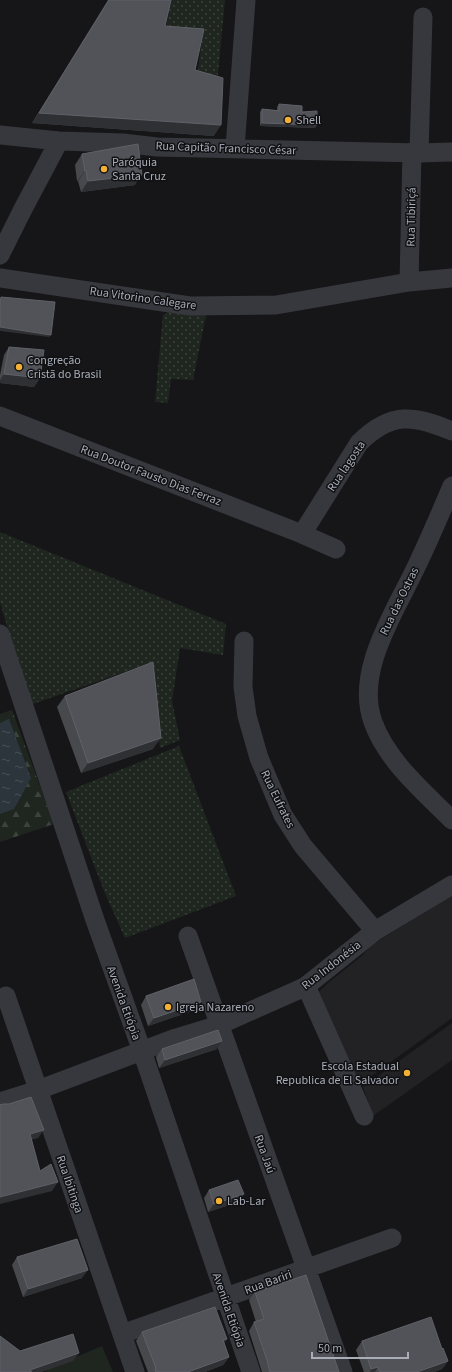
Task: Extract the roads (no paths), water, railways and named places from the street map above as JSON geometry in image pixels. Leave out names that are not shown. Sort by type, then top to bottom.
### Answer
[{"type":"street","points":[[235,148],[246,0]]},
{"type":"street","name":"Rua Tibiriçá","points":[[409,282],[423,17]]},
{"type":"street","name":"Rua Capitão Francisco César","points":[[0,135],[58,141],[123,143],[157,146],[452,152]]},
{"type":"street","points":[[0,256],[22,209],[58,141]]},
{"type":"street","name":"Rua Vitorino Calegare","points":[[0,278],[190,306],[276,306],[409,282],[452,278]]},
{"type":"street","name":"Rua Doutor Fausto Dias Ferraz","points":[[0,416],[302,534],[336,549]]},
{"type":"street","name":"Rua lagosta","points":[[302,534],[360,443],[374,430],[390,422],[403,419],[420,419],[452,431]]},
{"type":"street","name":"Rua das Ostras","points":[[452,486],[417,564],[385,629],[369,675],[368,700],[373,722],[384,743],[399,765],[452,820]]},
{"type":"street","name":"Avenida Etiópia","points":[[0,634],[92,913],[142,1052],[251,1372]]},
{"type":"street","name":"Rua Eufrates","points":[[244,641],[243,687],[247,716],[259,758],[283,815],[303,846],[375,931]]},
{"type":"street","name":"Rua Indonésia","points":[[0,1102],[38,1090],[176,1038],[219,1025],[306,986],[375,931],[452,885]]},
{"type":"street","name":"Rua Jaú","points":[[188,936],[343,1372]]},
{"type":"street","points":[[306,986],[364,1116]]},
{"type":"street","name":"Rua Ibitinga","points":[[6,996],[135,1372]]},
{"type":"street","name":"Rua Bariri","points":[[122,1334],[392,1238]]},
{"type":"water","points":[[9,719],[31,778],[14,809],[0,814],[0,723]]},
{"type":"place","name":"Shell","points":[[288,120]]},
{"type":"place","name":"Paróquia Santa Cruz","points":[[104,169]]},
{"type":"place","name":"Congreção Cristã do Brasil","points":[[19,367]]},
{"type":"place","name":"Igreja Nazareno","points":[[168,1007]]},
{"type":"place","name":"Escola Estadual Republica de El Salvador","points":[[407,1073]]},
{"type":"place","name":"Lab-Lar","points":[[219,1201]]}]
